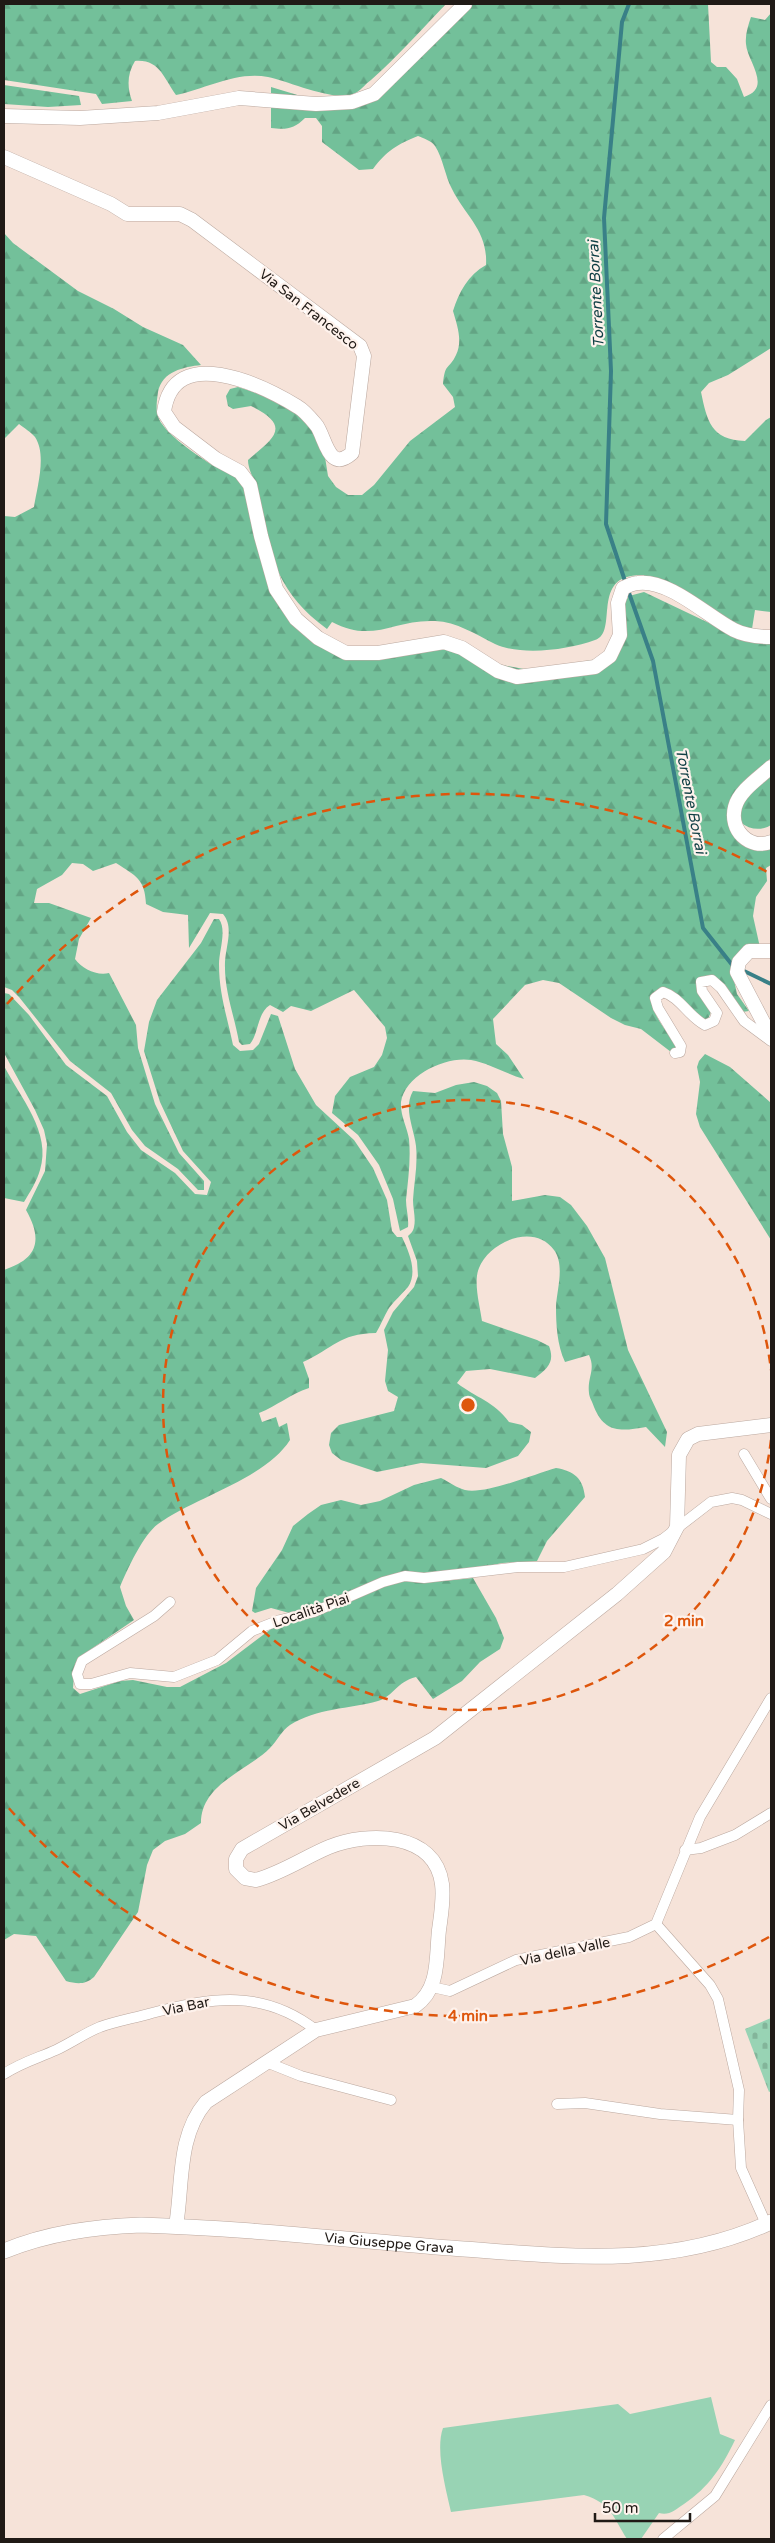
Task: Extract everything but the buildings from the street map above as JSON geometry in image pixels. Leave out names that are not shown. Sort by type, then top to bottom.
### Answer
[{"type":"main road","name":"Via Giuseppe Grava","points":[[4,2251],[28,2241],[80,2230],[141,2224],[318,2238],[597,2256],[672,2253],[724,2241],[769,2223]]},
{"type":"street","points":[[4,116],[80,118],[158,113],[239,98],[316,104],[352,102],[374,94],[465,4]]},
{"type":"street","name":"Via San Francesco","points":[[4,156],[111,204],[127,214],[180,214],[186,217],[360,346],[364,356],[352,453],[345,459],[337,460],[331,456],[316,426],[302,409],[274,393],[237,379],[210,374],[188,375],[173,386],[166,398],[164,412],[174,427],[216,459],[240,472],[250,485],[261,536],[276,589],[296,620],[318,638],[346,653],[378,653],[444,642],[462,648],[498,671],[517,677],[595,667],[610,656],[620,635],[618,603],[624,588],[637,583],[651,583],[679,595],[734,630],[751,636],[771,637]]},
{"type":"street","points":[[771,768],[748,787],[735,807],[735,820],[740,835],[752,843],[771,842]]},
{"type":"street","points":[[771,951],[749,951],[738,967],[771,1037]]},
{"type":"street","points":[[674,1053],[680,1052],[681,1046],[658,1008],[655,998],[663,992],[671,994],[696,1020],[705,1025],[714,1021],[717,1013],[702,991],[701,982],[712,980],[721,988],[744,1021],[771,1041]]},
{"type":"street","points":[[677,1527],[679,1455],[688,1439],[698,1434],[771,1425]]},
{"type":"street","points":[[744,1454],[771,1499]]},
{"type":"street","points":[[677,1527],[711,1502],[732,1498],[742,1500],[771,1514]]},
{"type":"street","name":"Località Piai","points":[[170,1602],[154,1616],[82,1661],[77,1674],[80,1684],[91,1684],[130,1673],[174,1677],[217,1660],[252,1631],[280,1620],[314,1612],[383,1582],[405,1576],[424,1578],[518,1567],[564,1567],[643,1549],[663,1539],[677,1527]]},
{"type":"street","name":"Via Belvedere","points":[[432,1987],[442,1884],[434,1860],[422,1849],[388,1838],[353,1840],[330,1846],[256,1880],[245,1878],[236,1869],[239,1854],[242,1849],[435,1738],[617,1594],[664,1552],[677,1527]]},
{"type":"street","points":[[769,2223],[750,2189],[741,2168],[738,2120],[739,2090],[718,1999],[710,1984],[656,1924],[700,1817],[771,1698]]},
{"type":"street","points":[[685,1850],[700,1848],[735,1835],[771,1813]]},
{"type":"street","name":"Via della Valle","points":[[432,1987],[450,1991],[516,1960],[629,1936],[656,1924]]},
{"type":"street","points":[[176,2226],[185,2141],[196,2114],[206,2102],[316,2030],[415,2006],[426,1998],[432,1987]]},
{"type":"street","name":"Via Bar","points":[[4,2074],[18,2064],[56,2050],[100,2027],[187,2004],[224,1999],[251,2001],[292,2014],[316,2030]]},
{"type":"street","points":[[266,2062],[301,2076],[391,2100]]},
{"type":"street","points":[[557,2104],[586,2103],[660,2114],[738,2120]]},
{"type":"street","points":[[664,2539],[715,2496],[771,2405]]},
{"type":"green space","points":[[4,4],[446,4],[391,62],[353,94],[345,96],[335,95],[268,77],[244,76],[176,95],[156,67],[143,61],[135,61],[130,71],[129,81],[132,101],[102,104],[96,94],[4,80]]},
{"type":"green space","points":[[458,4],[708,4],[711,62],[717,67],[726,67],[737,79],[744,97],[752,93],[757,87],[758,81],[746,44],[746,34],[750,20],[751,17],[765,20],[771,13],[771,348],[728,375],[709,383],[701,392],[712,427],[725,437],[745,441],[771,417],[771,612],[755,610],[752,629],[743,627],[645,582],[644,575],[627,577],[616,583],[610,593],[602,635],[595,640],[572,647],[531,651],[506,648],[458,626],[435,621],[407,623],[372,631],[360,631],[332,622],[327,629],[296,600],[285,585],[277,569],[266,534],[257,489],[248,460],[271,439],[275,433],[275,427],[272,420],[264,413],[251,406],[233,409],[228,406],[226,396],[230,389],[238,387],[273,398],[305,416],[325,457],[328,476],[336,487],[348,495],[362,495],[374,485],[410,441],[455,407],[453,397],[443,384],[446,369],[454,360],[459,344],[459,333],[453,311],[458,297],[469,279],[486,265],[486,253],[480,233],[452,189],[440,156],[432,143],[418,136],[393,149],[373,169],[359,170],[322,142],[322,126],[316,118],[305,118],[290,128],[271,128],[271,87],[304,97],[359,101]]},
{"type":"green space","points":[[4,85],[79,96],[81,105],[48,107],[4,104]]},
{"type":"green space","points":[[4,233],[13,243],[78,291],[114,309],[143,327],[183,345],[201,365],[175,371],[164,379],[158,392],[157,409],[159,419],[168,431],[182,444],[233,476],[246,487],[282,600],[334,643],[363,651],[415,641],[497,664],[524,669],[564,665],[592,660],[611,653],[625,602],[629,596],[644,592],[728,632],[771,638],[771,758],[733,796],[729,805],[728,815],[730,824],[758,839],[771,836],[771,865],[766,868],[767,881],[756,897],[753,916],[761,952],[751,952],[732,971],[737,994],[749,1011],[742,1012],[722,983],[710,978],[701,978],[711,1012],[708,1019],[704,1021],[698,1018],[674,992],[661,989],[652,998],[652,1005],[654,1012],[677,1050],[671,1052],[641,1029],[625,1025],[611,1018],[559,983],[543,980],[525,985],[493,1019],[496,1044],[508,1055],[524,1079],[478,1061],[450,1061],[428,1069],[410,1083],[404,1092],[401,1107],[410,1147],[406,1200],[408,1227],[400,1231],[393,1199],[379,1165],[358,1135],[332,1113],[335,1096],[350,1077],[374,1067],[382,1055],[387,1038],[385,1027],[354,990],[311,1011],[291,1006],[283,1012],[270,1005],[260,1018],[250,1044],[242,1045],[239,1042],[226,983],[225,962],[229,930],[223,914],[210,913],[189,948],[188,915],[163,912],[146,904],[144,889],[141,883],[129,871],[116,863],[93,871],[83,864],[72,863],[62,875],[37,889],[34,903],[49,903],[91,918],[79,939],[75,959],[90,971],[104,974],[109,973],[136,1025],[138,1048],[155,1104],[179,1153],[204,1181],[204,1190],[198,1190],[178,1169],[145,1146],[132,1130],[111,1093],[70,1061],[19,997],[12,990],[4,987],[4,516],[15,517],[34,507],[41,462],[39,444],[35,437],[19,424],[4,439]]},
{"type":"green space","points":[[771,771],[771,825],[759,829],[748,827],[740,822],[737,808]]},
{"type":"green space","points":[[214,919],[219,919],[222,929],[219,975],[233,1045],[240,1051],[253,1050],[259,1044],[271,1014],[278,1016],[295,1069],[316,1105],[354,1140],[373,1168],[387,1200],[392,1231],[397,1237],[402,1237],[407,1249],[412,1269],[411,1281],[389,1308],[376,1333],[344,1339],[303,1362],[309,1379],[309,1388],[259,1413],[262,1422],[276,1417],[279,1427],[287,1423],[290,1440],[279,1454],[247,1477],[173,1514],[152,1529],[136,1553],[120,1587],[126,1606],[134,1620],[81,1656],[75,1664],[73,1688],[80,1694],[120,1681],[133,1680],[167,1687],[180,1687],[226,1663],[271,1629],[402,1580],[443,1581],[473,1578],[496,1618],[504,1638],[500,1649],[480,1662],[462,1681],[433,1699],[416,1677],[399,1685],[388,1696],[378,1701],[311,1715],[287,1727],[270,1748],[217,1788],[203,1810],[201,1823],[185,1834],[165,1841],[153,1850],[147,1865],[138,1912],[94,1977],[84,1983],[74,1983],[66,1981],[36,1936],[14,1934],[4,1940],[4,1270],[24,1260],[34,1247],[35,1230],[26,1210],[45,1171],[47,1144],[44,1130],[35,1110],[4,1053],[4,993],[9,994],[29,1015],[66,1065],[107,1096],[127,1132],[141,1150],[175,1173],[195,1194],[207,1195],[211,1182],[183,1151],[160,1102],[144,1051],[149,1022],[157,1000],[201,943]]},
{"type":"green space","points":[[705,1054],[730,1067],[771,1103],[771,1240],[700,1127],[696,1114],[700,1082],[697,1067]]},
{"type":"green space","points":[[4,1066],[26,1103],[42,1142],[43,1156],[40,1170],[24,1202],[4,1198]]},
{"type":"green space","points":[[474,1082],[487,1086],[497,1093],[501,1101],[503,1134],[512,1167],[512,1201],[545,1195],[560,1197],[571,1205],[587,1226],[605,1258],[628,1350],[667,1432],[665,1447],[646,1427],[615,1429],[603,1422],[598,1416],[589,1395],[592,1365],[589,1355],[565,1362],[560,1349],[556,1320],[560,1277],[557,1256],[554,1250],[545,1242],[535,1237],[524,1237],[502,1243],[492,1250],[479,1268],[477,1287],[482,1321],[549,1346],[551,1361],[544,1371],[535,1378],[490,1369],[466,1371],[457,1383],[491,1404],[509,1422],[522,1425],[531,1432],[529,1442],[518,1456],[486,1468],[421,1463],[377,1472],[341,1460],[332,1453],[329,1445],[331,1433],[339,1425],[394,1411],[398,1397],[388,1391],[385,1381],[388,1350],[384,1330],[393,1312],[414,1287],[418,1276],[417,1261],[408,1236],[414,1229],[415,1224],[413,1200],[417,1160],[409,1111],[410,1098],[413,1091],[435,1093],[456,1085]]},
{"type":"green space","points":[[556,1468],[573,1473],[580,1480],[585,1497],[547,1541],[537,1561],[502,1563],[471,1570],[421,1575],[293,1614],[271,1608],[255,1613],[252,1611],[256,1588],[282,1550],[293,1526],[321,1505],[341,1500],[361,1505],[380,1501],[414,1485],[441,1478],[465,1490],[484,1490]]},
{"type":"green space","points":[[771,2018],[771,2091],[769,2092],[745,2029]]},
{"type":"green space","points":[[711,2397],[720,2434],[735,2440],[720,2468],[701,2491],[675,2510],[666,2514],[659,2513],[641,2539],[627,2539],[606,2507],[593,2498],[584,2495],[451,2512],[441,2458],[440,2447],[443,2428],[618,2404],[630,2414]]},
{"type":"waterway","name":"Torrente Borrai","points":[[625,581],[606,524],[611,371],[604,218],[622,22],[629,4]]},
{"type":"waterway","name":"Torrente Borrai","points":[[629,593],[653,661],[703,928],[733,966]]},
{"type":"waterway","name":"Torrente Borrai","points":[[742,970],[771,984]]}]
